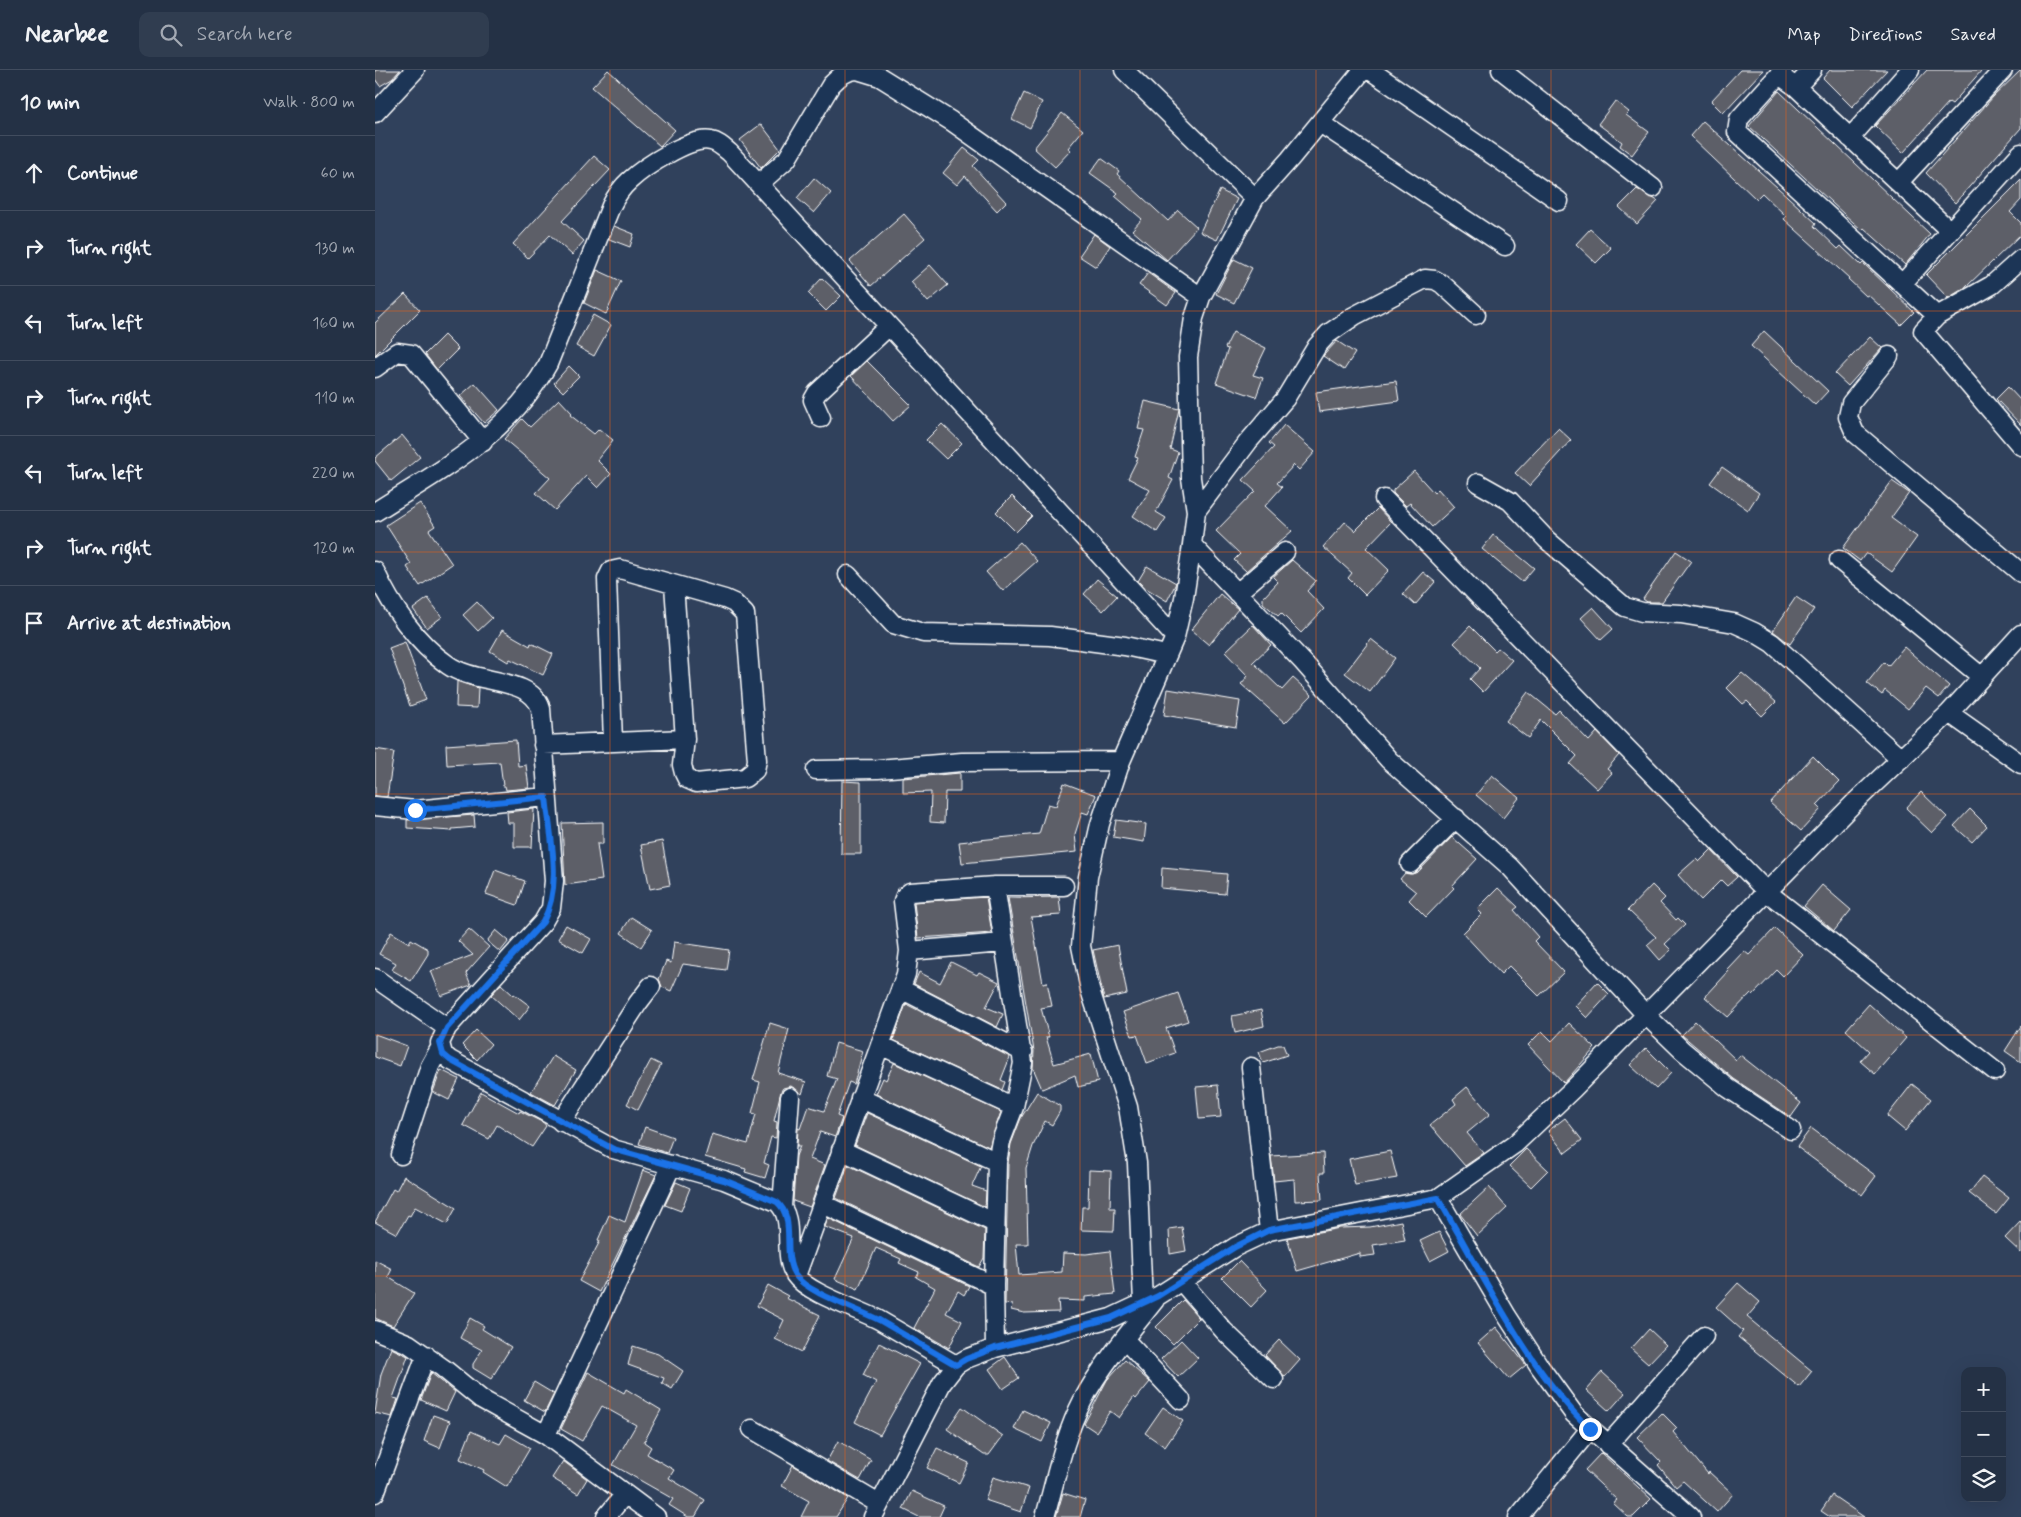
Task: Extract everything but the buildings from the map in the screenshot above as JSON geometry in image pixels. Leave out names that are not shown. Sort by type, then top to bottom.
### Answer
[{"type":"street","points":[[375,113],[415,70]]},
{"type":"street","points":[[759,184],[787,159],[831,85],[839,76],[849,71],[857,70],[880,77],[951,121],[1201,297]]},
{"type":"street","points":[[1124,70],[1255,198]]},
{"type":"street","points":[[1045,1517],[1067,1438],[1083,1399],[1150,1300],[1137,1163],[1128,1106],[1091,990],[1081,946],[1088,877],[1100,824],[1121,761],[1175,637],[1184,598],[1196,511],[1191,478],[1188,357],[1194,318],[1201,297],[1255,198],[1363,70]]},
{"type":"street","points":[[1370,70],[1559,201]]},
{"type":"street","points":[[1501,70],[1653,188]]},
{"type":"street","points":[[1796,87],[1811,70]]},
{"type":"street","points":[[1850,138],[1910,70]]},
{"type":"street","points":[[1899,182],[2003,70]]},
{"type":"street","points":[[1937,316],[1737,132],[1739,119],[1781,72],[1950,231]]},
{"type":"street","points":[[1320,123],[1505,246]]},
{"type":"street","points":[[375,512],[483,442],[513,415],[538,383],[555,349],[611,206],[619,191],[630,180],[670,154],[701,140],[719,144],[730,153],[1175,637]]},
{"type":"street","points":[[1902,284],[2021,153]]},
{"type":"street","points":[[2021,259],[1992,285],[1937,316],[1925,327],[1924,334],[2021,446]]},
{"type":"street","points":[[1196,511],[1248,442],[1285,399],[1317,346],[1328,334],[1354,316],[1425,279],[1435,280],[1442,284],[1476,315]]},
{"type":"street","points":[[821,418],[813,400],[817,393],[889,326]]},
{"type":"street","points":[[375,368],[397,352],[411,354],[483,442]]},
{"type":"street","points":[[1889,356],[1851,403],[1848,417],[1855,433],[2021,573]]},
{"type":"street","points":[[1479,483],[1510,501],[1547,540],[1625,607],[1641,612],[1681,614],[1734,623],[1772,643],[1901,759]]},
{"type":"street","points":[[1384,499],[1767,892],[1995,1071]]},
{"type":"street","points":[[1192,545],[1303,662],[1389,760],[1510,867],[1646,1014],[1706,1072],[1791,1130]]},
{"type":"street","points":[[1237,593],[1285,552]]},
{"type":"street","points":[[1839,560],[1982,677]]},
{"type":"street","points":[[613,742],[608,575],[611,571],[620,569],[725,599],[734,603],[745,614],[757,760],[755,770],[745,778],[706,782],[691,781],[684,773],[682,765],[685,739],[674,585]]},
{"type":"street","points":[[375,571],[381,585],[415,635],[437,657],[465,674],[518,686],[535,696],[541,709],[546,797],[554,880],[551,908],[543,922],[441,1036],[440,1048],[430,1066],[401,1155]]},
{"type":"street","points":[[848,575],[893,624],[905,629],[923,633],[1050,636],[1125,646],[1166,655]]},
{"type":"street","points":[[752,1429],[876,1511],[942,1383],[956,1365],[966,1359],[995,1348],[1111,1318],[1150,1300],[1235,1247],[1269,1230],[1438,1198],[1521,1138],[1555,1108],[1854,803],[1949,713],[2021,634]]},
{"type":"street","points":[[1949,713],[2021,764]]},
{"type":"street","points":[[543,745],[685,739]]},
{"type":"street","points":[[817,770],[878,769],[962,762],[1121,761]]},
{"type":"street","points":[[375,806],[415,810],[546,797]]},
{"type":"street","points":[[1411,864],[1456,818]]},
{"type":"street","points":[[995,886],[1003,943],[1023,1052],[1022,1071],[1013,1107],[1001,1141],[997,1162],[994,1286],[995,1348]]},
{"type":"street","points":[[796,1276],[901,989],[908,964],[909,951],[903,901],[905,896],[910,892],[995,886],[1064,886]]},
{"type":"street","points":[[909,951],[1003,943]]},
{"type":"street","points":[[375,978],[447,1028]]},
{"type":"street","points":[[561,1122],[651,986]]},
{"type":"street","points":[[901,989],[1023,1052]]},
{"type":"street","points":[[880,1045],[1013,1107]]},
{"type":"street","points":[[440,1048],[450,1060],[613,1149],[724,1180],[769,1197],[782,1206]]},
{"type":"street","points":[[1251,1068],[1269,1230]]},
{"type":"street","points":[[790,1097],[782,1206],[787,1218],[789,1258],[796,1276],[807,1285],[878,1319],[956,1365]]},
{"type":"street","points":[[860,1098],[997,1162]]},
{"type":"street","points":[[841,1150],[995,1223]]},
{"type":"street","points":[[546,1435],[672,1165]]},
{"type":"street","points":[[1438,1198],[1507,1316],[1535,1360],[1574,1414],[1691,1517]]},
{"type":"street","points":[[823,1204],[994,1286]]},
{"type":"street","points":[[1181,1281],[1224,1331],[1274,1379]]},
{"type":"street","points":[[375,1330],[409,1344],[481,1400],[546,1435],[656,1517]]},
{"type":"street","points":[[1608,1444],[1704,1336]]},
{"type":"street","points":[[1124,1339],[1181,1400]]},
{"type":"street","points":[[375,1493],[425,1355]]},
{"type":"street","points":[[1518,1517],[1590,1429]]},
{"type":"street","points":[[606,1517],[625,1494]]},
{"type":"route","points":[[415,810],[546,797],[554,880],[551,908],[543,922],[441,1036],[440,1048],[443,1054],[494,1086],[613,1149],[724,1180],[769,1197],[782,1206],[785,1212],[789,1258],[796,1276],[801,1281],[878,1319],[956,1365],[966,1359],[995,1348],[1111,1318],[1158,1296],[1235,1247],[1269,1230],[1438,1198],[1507,1316],[1540,1367],[1574,1414],[1590,1429]]}]
